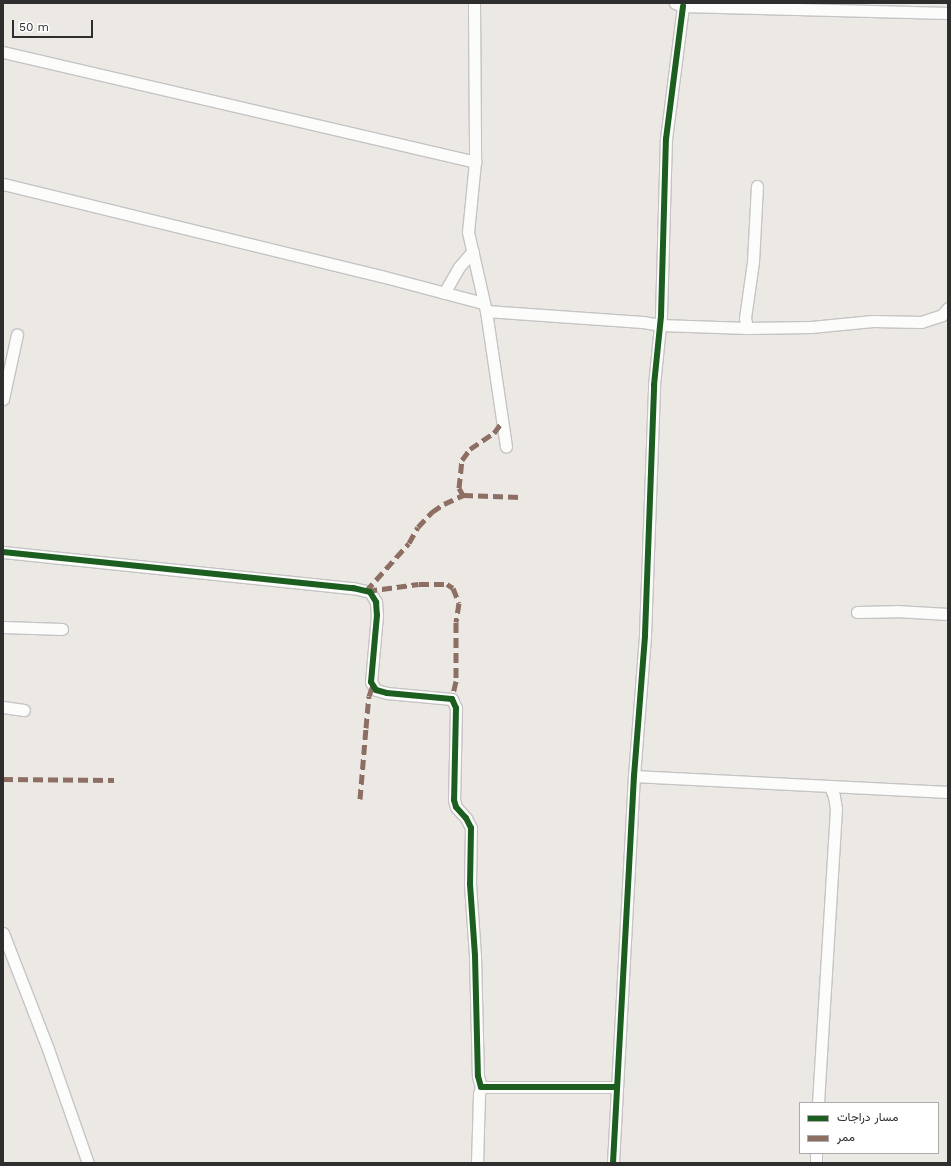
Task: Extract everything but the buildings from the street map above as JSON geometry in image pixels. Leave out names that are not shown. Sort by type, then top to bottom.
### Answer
[{"type":"street","points":[[474,3],[475,162],[468,232],[484,307],[506,447]]},
{"type":"street","points":[[613,1163],[634,776],[645,635],[654,385],[660,325],[666,139],[679,4],[948,13]]},
{"type":"street","points":[[3,52],[475,162]]},
{"type":"street","points":[[3,184],[381,276],[444,293],[484,307],[643,322],[660,325],[747,328],[811,327],[873,321],[921,322],[942,315],[948,308]]},
{"type":"street","points":[[747,328],[745,318],[753,262],[757,186]]},
{"type":"street","points":[[444,293],[459,267],[473,251]]},
{"type":"street","points":[[3,399],[17,334]]},
{"type":"street","points":[[3,552],[353,588],[370,592],[376,602],[377,615],[371,682],[376,690],[387,693],[452,699],[456,708],[454,800],[456,807],[466,818],[471,828],[470,884],[475,956],[478,1076],[481,1087],[478,1094],[475,1162]]},
{"type":"street","points":[[857,612],[896,611],[948,614]]},
{"type":"street","points":[[3,627],[62,629]]},
{"type":"street","points":[[3,707],[24,710]]},
{"type":"street","points":[[634,776],[948,792]]},
{"type":"street","points":[[818,1102],[836,809],[834,796],[830,787]]},
{"type":"street","points":[[3,933],[48,1049],[88,1163]]},
{"type":"street","points":[[481,1087],[617,1087]]},
{"type":"marked path","points":[[463,495],[459,488],[462,460],[470,449],[494,433],[502,422]]},
{"type":"marked path","points":[[366,591],[409,543],[418,527],[432,512],[444,504],[463,495],[521,497]]},
{"type":"marked path","points":[[367,591],[419,584],[447,584],[453,588],[459,603],[456,622],[456,681],[452,699]]},
{"type":"marked path","points":[[360,799],[369,696],[373,685]]},
{"type":"marked path","points":[[3,779],[114,780]]},
{"type":"cycle path","points":[[613,1163],[634,776],[645,635],[654,385],[661,316],[666,139],[683,6]]},
{"type":"cycle path","points":[[3,552],[353,588],[370,592],[376,602],[377,615],[371,682],[376,690],[387,693],[452,699],[456,708],[454,800],[456,807],[466,818],[471,828],[470,884],[475,956],[478,1076],[481,1087],[617,1087]]}]
